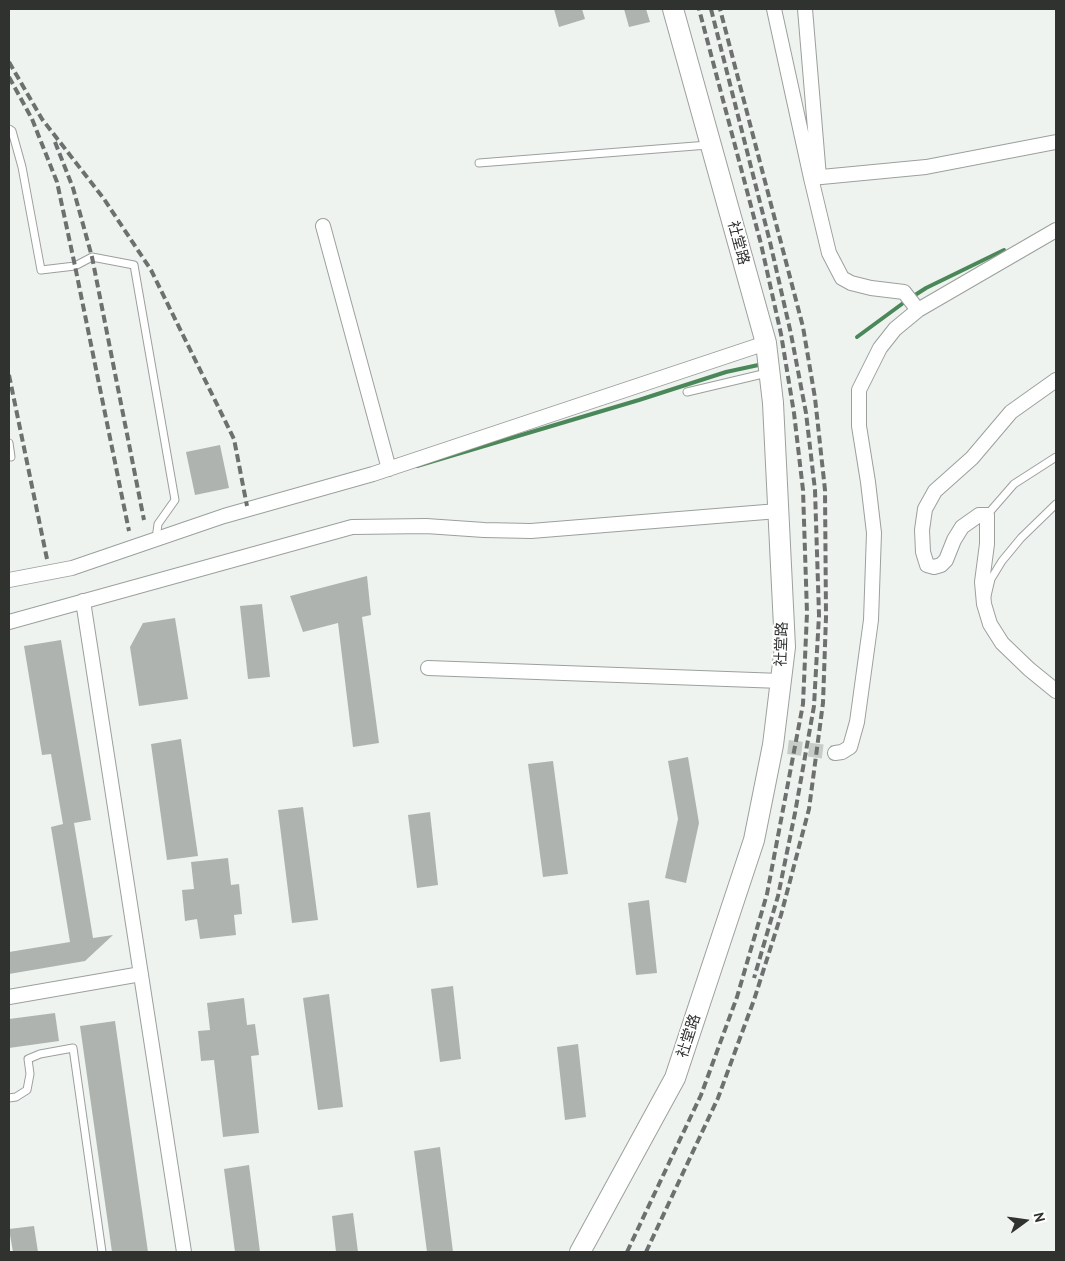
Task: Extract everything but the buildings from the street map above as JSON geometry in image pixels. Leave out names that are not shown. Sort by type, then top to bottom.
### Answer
[{"type":"street","name":"社堂路","points":[[580,1252],[675,1078],[754,840],[780,746],[780,681],[785,647],[773,403],[766,343],[673,9]]},
{"type":"street","points":[[774,9],[815,177],[829,254],[842,278],[851,283],[871,288],[904,292],[916,308]]},
{"type":"street","points":[[805,9],[815,177]]},
{"type":"street","points":[[815,177],[926,167],[1056,142]]},
{"type":"street","points":[[323,226],[389,469]]},
{"type":"street","points":[[835,753],[842,752],[850,747],[857,722],[871,620],[874,533],[859,426],[859,390],[880,348],[895,329],[916,308],[1056,230]]},
{"type":"street","points":[[9,580],[72,568],[224,516],[389,469],[766,343]]},
{"type":"street","points":[[1056,380],[1011,412],[972,458],[935,492],[924,510],[922,530],[923,552],[927,565],[934,567],[941,565],[946,560],[954,540],[962,527],[979,515],[987,516],[987,544],[982,582],[984,604],[990,624],[1002,643],[1056,691]]},
{"type":"street","points":[[9,622],[352,527],[426,526],[530,531],[778,511]]},
{"type":"street","points":[[83,601],[184,1252]]},
{"type":"street","points":[[428,668],[780,681]]},
{"type":"street","points":[[9,997],[141,974]]},
{"type":"lane","points":[[9,129],[12,131],[22,167],[40,270],[75,266],[92,257],[134,265],[175,500],[158,524],[156,539]]},
{"type":"lane","points":[[479,163],[711,145]]},
{"type":"lane","points":[[687,392],[769,372]]},
{"type":"lane","points":[[9,443],[11,457]]},
{"type":"lane","points":[[987,516],[1014,484],[1056,457]]},
{"type":"lane","points":[[984,604],[991,580],[1002,561],[1021,538],[1056,504]]},
{"type":"lane","points":[[9,1098],[16,1097],[27,1090],[30,1074],[28,1059],[40,1054],[73,1048],[102,1252]]},
{"type":"waterway","points":[[912,297],[926,288],[1004,250]]},
{"type":"waterway","points":[[857,337],[906,301]]},
{"type":"waterway","points":[[417,466],[726,372],[763,364]]},
{"type":"tunnel","points":[[788,747],[835,753]]},
{"type":"railway","points":[[627,1252],[701,1095],[737,997],[767,894],[803,704],[807,613],[803,490],[794,413],[781,334],[761,244],[699,9]]},
{"type":"railway","points":[[711,9],[770,242],[791,334],[806,413],[815,490],[819,615],[814,706],[778,896],[754,978]]},
{"type":"railway","points":[[646,1252],[718,1098],[754,1000],[781,915],[809,809],[823,703],[826,617],[825,490],[815,398],[803,327],[720,9]]},
{"type":"railway","points":[[9,62],[42,119],[104,199],[151,270],[234,439],[247,506]]},
{"type":"railway","points":[[9,77],[32,119],[57,182],[129,531]]},
{"type":"railway","points":[[55,142],[73,188],[92,257],[144,520]]},
{"type":"railway","points":[[9,375],[47,559]]}]
